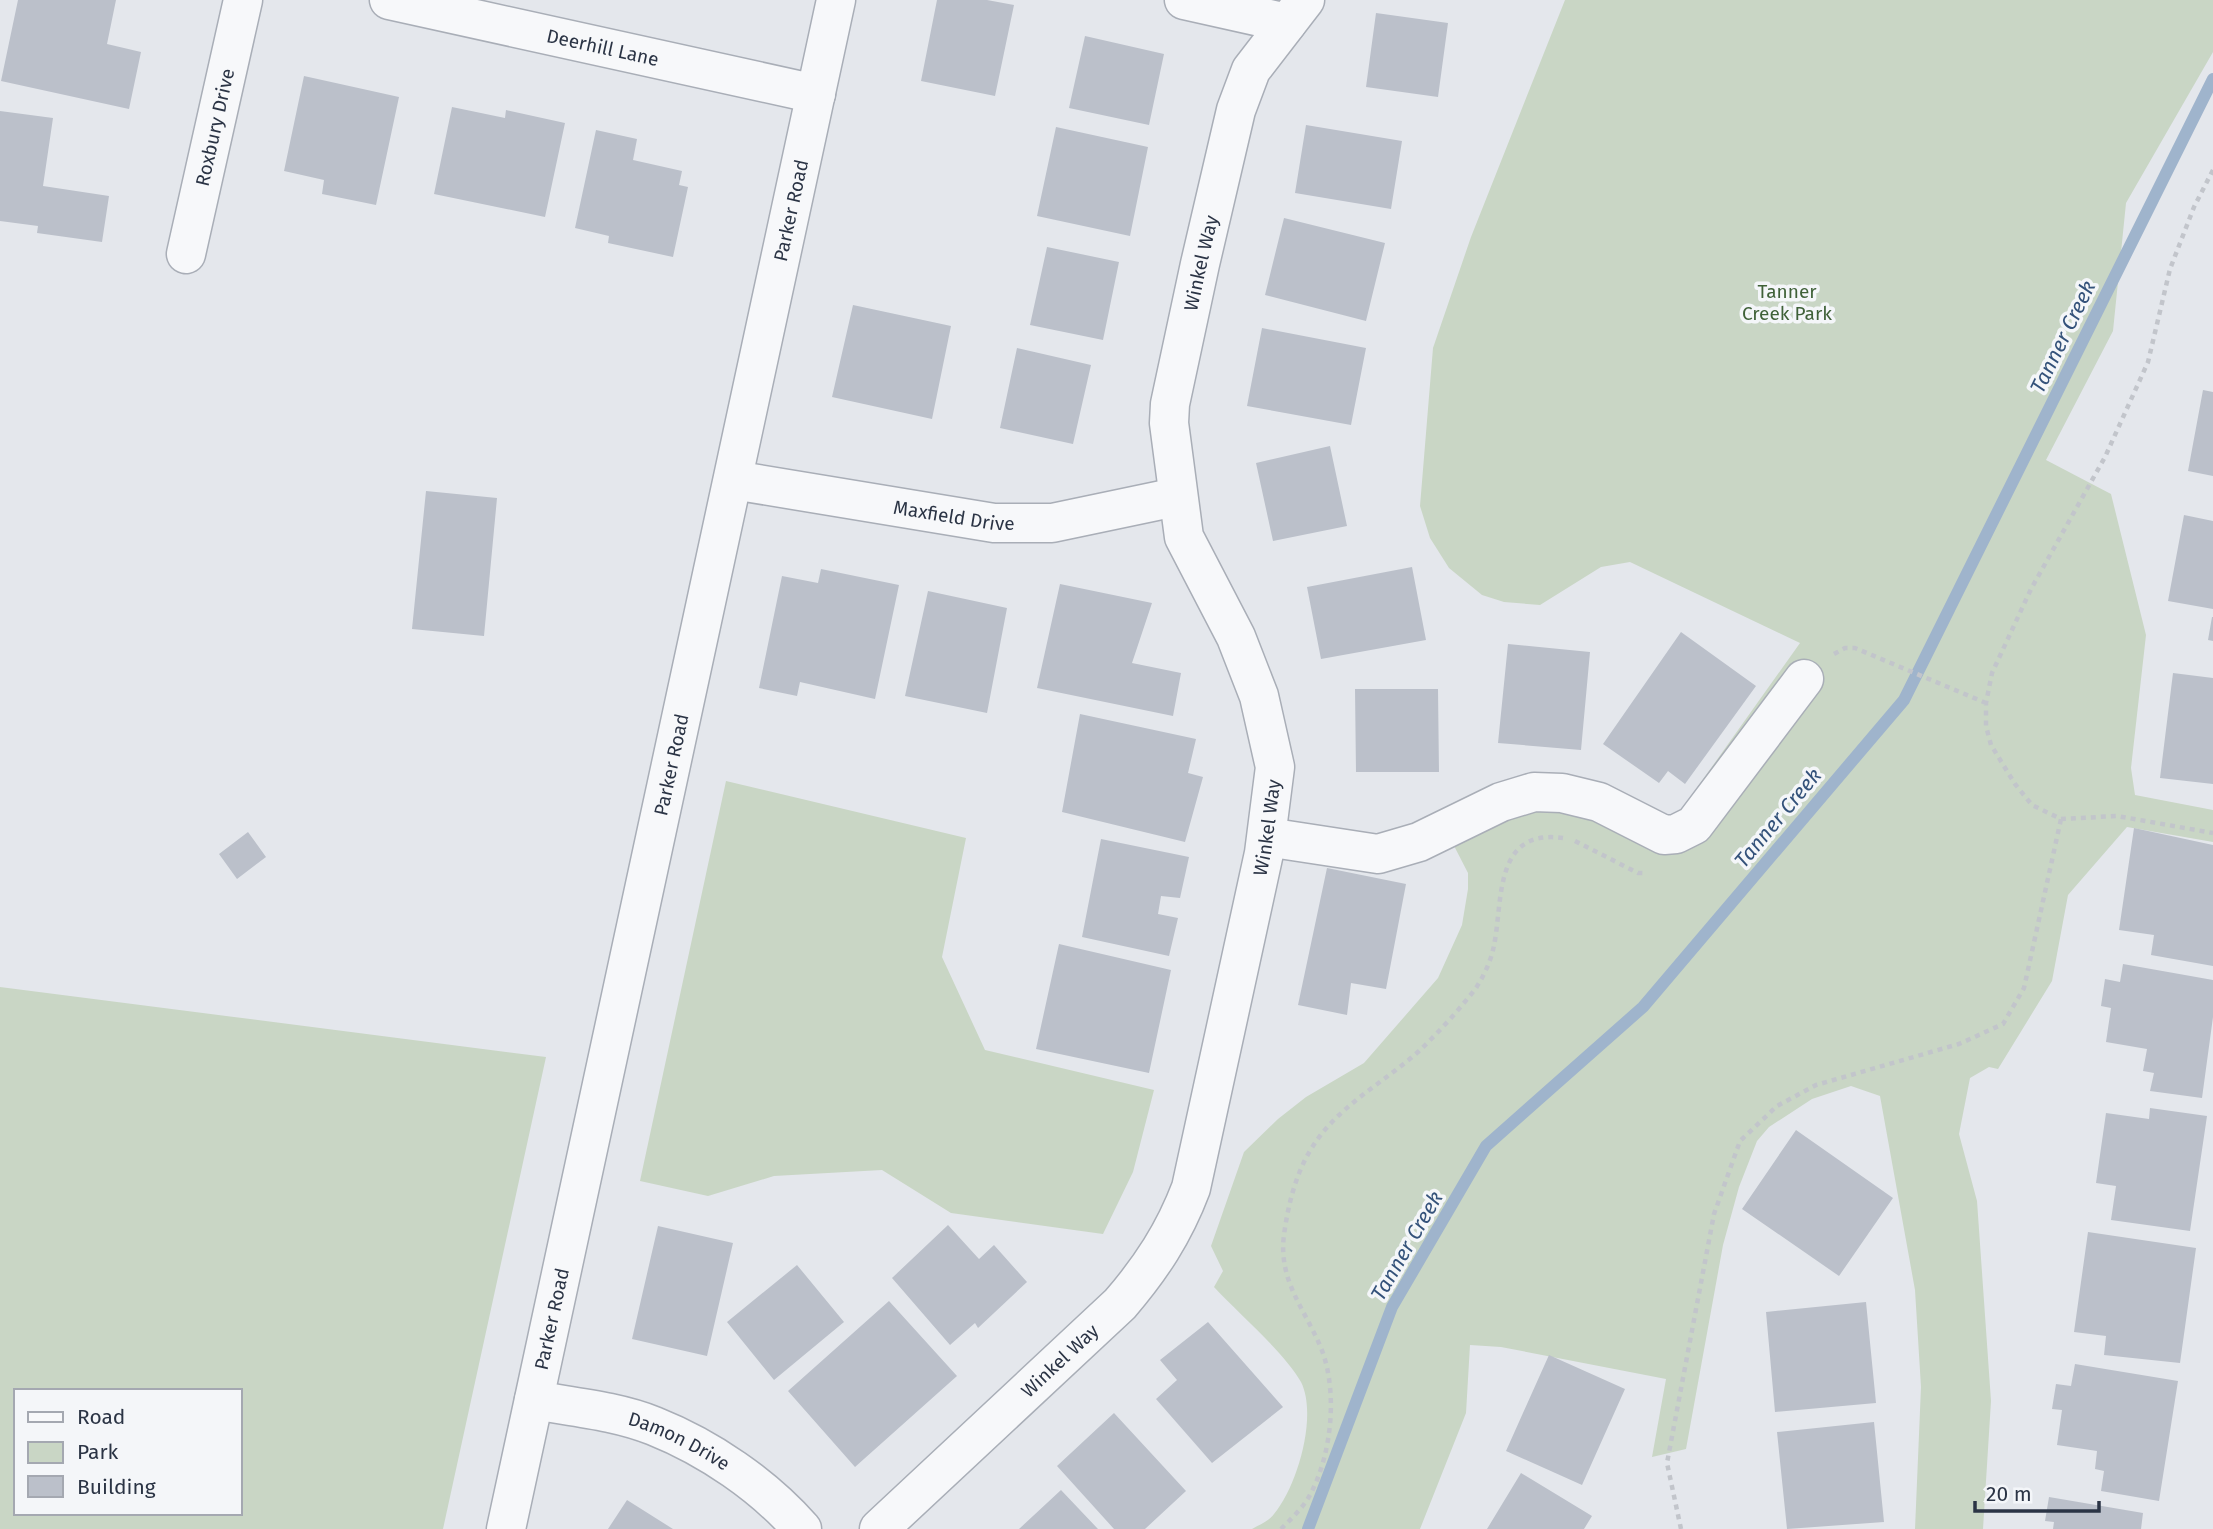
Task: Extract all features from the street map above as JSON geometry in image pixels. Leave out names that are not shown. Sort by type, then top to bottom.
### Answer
[{"type":"street","name":"Roxbury Drive","points":[[186,254],[243,0]]},
{"type":"street","name":"Deerhill Lane","points":[[389,0],[816,94]]},
{"type":"street","name":"Parker Road","points":[[506,1529],[836,0]]},
{"type":"street","points":[[1184,0],[1296,12]]},
{"type":"street","name":"Winkel Way","points":[[878,1529],[1119,1304],[1149,1270],[1176,1227],[1191,1188],[1267,837],[1275,767],[1262,706],[1236,637],[1184,537],[1176,497],[1170,404],[1236,110],[1251,70],[1296,12]]},
{"type":"street","name":"Maxfield Drive","points":[[733,481],[994,523],[1052,523],[1176,497]]},
{"type":"street","points":[[1267,837],[1378,855],[1419,842],[1500,802],[1534,792],[1562,793],[1599,802],[1652,831],[1664,835],[1676,834],[1693,825],[1804,679]]},
{"type":"street","name":"Damon Drive","points":[[534,1400],[655,1426],[718,1458],[779,1505],[802,1529]]},
{"type":"path","points":[[2213,170],[2194,207],[2170,269],[2148,362],[2105,457],[2031,589],[1992,673],[1986,703],[1986,726],[2001,765],[2032,805],[2061,819],[2117,816],[2213,834]]},
{"type":"path","points":[[1804,679],[1820,671],[1835,654],[1845,648],[1855,648],[1986,703]]},
{"type":"path","points":[[1681,1529],[1667,1463],[1714,1214],[1725,1176],[1740,1141],[1777,1106],[1816,1085],[1959,1044],[2003,1024],[2024,988],[2061,819]]},
{"type":"path","points":[[1281,1529],[1299,1510],[1316,1482],[1327,1436],[1331,1400],[1322,1350],[1290,1290],[1283,1247],[1297,1180],[1312,1147],[1331,1123],[1419,1051],[1482,979],[1493,952],[1504,868],[1516,851],[1536,840],[1555,837],[1574,840],[1638,873],[1651,873]]},
{"type":"green space","name":"Tanner Creek Park","points":[[1565,0],[2213,0],[2213,52],[2126,203],[2113,331],[2046,460],[2111,494],[2146,635],[2131,768],[2135,795],[2213,810],[2213,842],[2127,827],[2068,895],[2052,981],[1998,1069],[1989,1067],[1970,1078],[1959,1134],[1977,1201],[1991,1401],[1983,1529],[1915,1529],[1921,1387],[1915,1290],[1880,1096],[1851,1086],[1812,1099],[1769,1127],[1757,1141],[1739,1187],[1723,1245],[1686,1449],[1652,1457],[1666,1379],[1501,1347],[1470,1345],[1466,1413],[1420,1529],[1252,1529],[1272,1516],[1290,1487],[1302,1451],[1307,1413],[1306,1396],[1293,1370],[1214,1287],[1223,1271],[1211,1246],[1244,1152],[1278,1119],[1306,1097],[1364,1063],[1438,978],[1462,925],[1468,889],[1468,873],[1451,840],[1502,816],[1565,807],[1657,844],[1800,643],[1630,562],[1601,567],[1540,605],[1504,602],[1482,595],[1449,568],[1430,538],[1420,506],[1433,348],[1471,237]]},
{"type":"green space","points":[[726,781],[966,838],[942,957],[985,1050],[1154,1090],[1133,1172],[1103,1234],[951,1213],[882,1170],[774,1176],[708,1196],[640,1181]]},
{"type":"green space","points":[[0,987],[546,1057],[443,1529],[0,1529]]},
{"type":"building","points":[[18,0],[116,0],[107,44],[141,52],[129,109],[1,81]]},
{"type":"building","points":[[937,0],[987,0],[1014,5],[995,96],[921,81]]},
{"type":"building","points":[[1376,13],[1448,23],[1438,97],[1366,87]]},
{"type":"building","points":[[1085,36],[1164,54],[1149,125],[1069,108]]},
{"type":"building","points":[[304,76],[399,97],[376,205],[322,194],[324,180],[284,171]]},
{"type":"building","points":[[452,107],[505,118],[506,110],[565,123],[545,217],[434,194]]},
{"type":"building","points":[[0,111],[53,118],[43,186],[109,196],[102,242],[37,233],[38,226],[0,221]]},
{"type":"building","points":[[1306,125],[1402,141],[1391,209],[1295,193]]},
{"type":"building","points":[[1056,127],[1148,147],[1130,236],[1037,216]]},
{"type":"building","points":[[596,130],[637,139],[633,160],[682,171],[679,185],[688,187],[673,257],[608,243],[609,236],[575,228]]},
{"type":"building","points":[[1284,218],[1385,243],[1366,321],[1265,295]]},
{"type":"building","points":[[1047,247],[1119,262],[1103,340],[1030,325]]},
{"type":"building","points":[[853,305],[951,326],[932,419],[832,397]]},
{"type":"building","points":[[1262,328],[1366,348],[1351,425],[1247,406]]},
{"type":"building","points":[[1017,348],[1091,365],[1073,444],[1000,428]]},
{"type":"building","points":[[2203,390],[2213,392],[2213,476],[2188,471]]},
{"type":"building","points":[[1330,446],[1347,526],[1273,541],[1256,463]]},
{"type":"building","points":[[426,491],[497,498],[484,636],[412,629]]},
{"type":"building","points":[[2184,515],[2213,521],[2213,609],[2168,601]]},
{"type":"building","points":[[1412,567],[1426,640],[1321,659],[1307,587]]},
{"type":"building","points":[[821,569],[899,585],[875,699],[800,682],[797,696],[759,688],[782,576],[818,583]]},
{"type":"building","points":[[1060,584],[1152,603],[1132,663],[1181,673],[1173,716],[1037,688]]},
{"type":"building","points":[[928,591],[1007,608],[987,713],[905,696]]},
{"type":"building","points":[[2213,617],[2213,641],[2208,640]]},
{"type":"building","points":[[1681,632],[1756,686],[1685,784],[1668,771],[1659,783],[1603,744]]},
{"type":"building","points":[[1508,644],[1590,652],[1581,750],[1498,743]]},
{"type":"building","points":[[2173,673],[2213,678],[2213,784],[2160,778]]},
{"type":"building","points":[[1355,689],[1438,689],[1439,772],[1356,772]]},
{"type":"building","points":[[1080,714],[1196,739],[1188,773],[1203,777],[1185,842],[1062,812]]},
{"type":"building","points":[[2134,828],[2213,845],[2213,966],[2151,955],[2154,935],[2119,930]]},
{"type":"building","points":[[248,832],[266,857],[237,879],[219,854]]},
{"type":"building","points":[[1101,839],[1189,857],[1180,898],[1161,896],[1158,914],[1178,918],[1169,956],[1082,937]]},
{"type":"building","points":[[1327,868],[1406,884],[1386,989],[1351,983],[1347,1015],[1298,1005]]},
{"type":"building","points":[[1059,944],[1171,970],[1149,1073],[1036,1049]]},
{"type":"building","points":[[2123,964],[2213,980],[2213,1017],[2202,1098],[2150,1091],[2154,1073],[2143,1071],[2147,1049],[2106,1042],[2111,1008],[2101,1006],[2105,979],[2120,982]]},
{"type":"building","points":[[2150,1108],[2207,1116],[2190,1231],[2111,1220],[2116,1186],[2096,1183],[2106,1113],[2149,1119]]},
{"type":"building","points":[[1796,1130],[1893,1198],[1839,1276],[1742,1209]]},
{"type":"building","points":[[948,1225],[979,1259],[994,1245],[1027,1282],[978,1328],[975,1323],[950,1345],[892,1278]]},
{"type":"building","points":[[658,1226],[733,1243],[707,1356],[632,1339]]},
{"type":"building","points":[[2088,1232],[2196,1248],[2180,1363],[2104,1355],[2106,1336],[2074,1332]]},
{"type":"building","points":[[797,1265],[844,1322],[774,1380],[727,1322]]},
{"type":"building","points":[[889,1301],[957,1376],[855,1467],[788,1391]]},
{"type":"building","points":[[1866,1302],[1876,1403],[1775,1412],[1766,1312]]},
{"type":"building","points":[[1208,1322],[1283,1407],[1212,1463],[1156,1399],[1177,1380],[1160,1360]]},
{"type":"building","points":[[1549,1355],[1625,1389],[1582,1485],[1506,1451]]},
{"type":"building","points":[[2075,1364],[2178,1381],[2159,1501],[2101,1491],[2104,1471],[2095,1469],[2097,1451],[2057,1445],[2062,1410],[2052,1409],[2056,1384],[2071,1386]]},
{"type":"building","points":[[1114,1413],[1186,1491],[1145,1529],[1114,1529],[1057,1466]]},
{"type":"building","points":[[1874,1422],[1884,1522],[1787,1529],[1777,1432]]},
{"type":"building","points":[[1521,1473],[1592,1516],[1584,1529],[1487,1529]]},
{"type":"building","points":[[1061,1490],[1098,1529],[1019,1529]]},
{"type":"building","points":[[2049,1497],[2143,1513],[2141,1529],[2053,1529],[2054,1522],[2045,1521]]},
{"type":"building","points":[[627,1500],[673,1529],[608,1529]]},
{"type":"waterway","name":"Tanner Creek","points":[[1308,1529],[1392,1307],[1486,1146],[1643,1007],[1904,700],[2213,79]]}]
